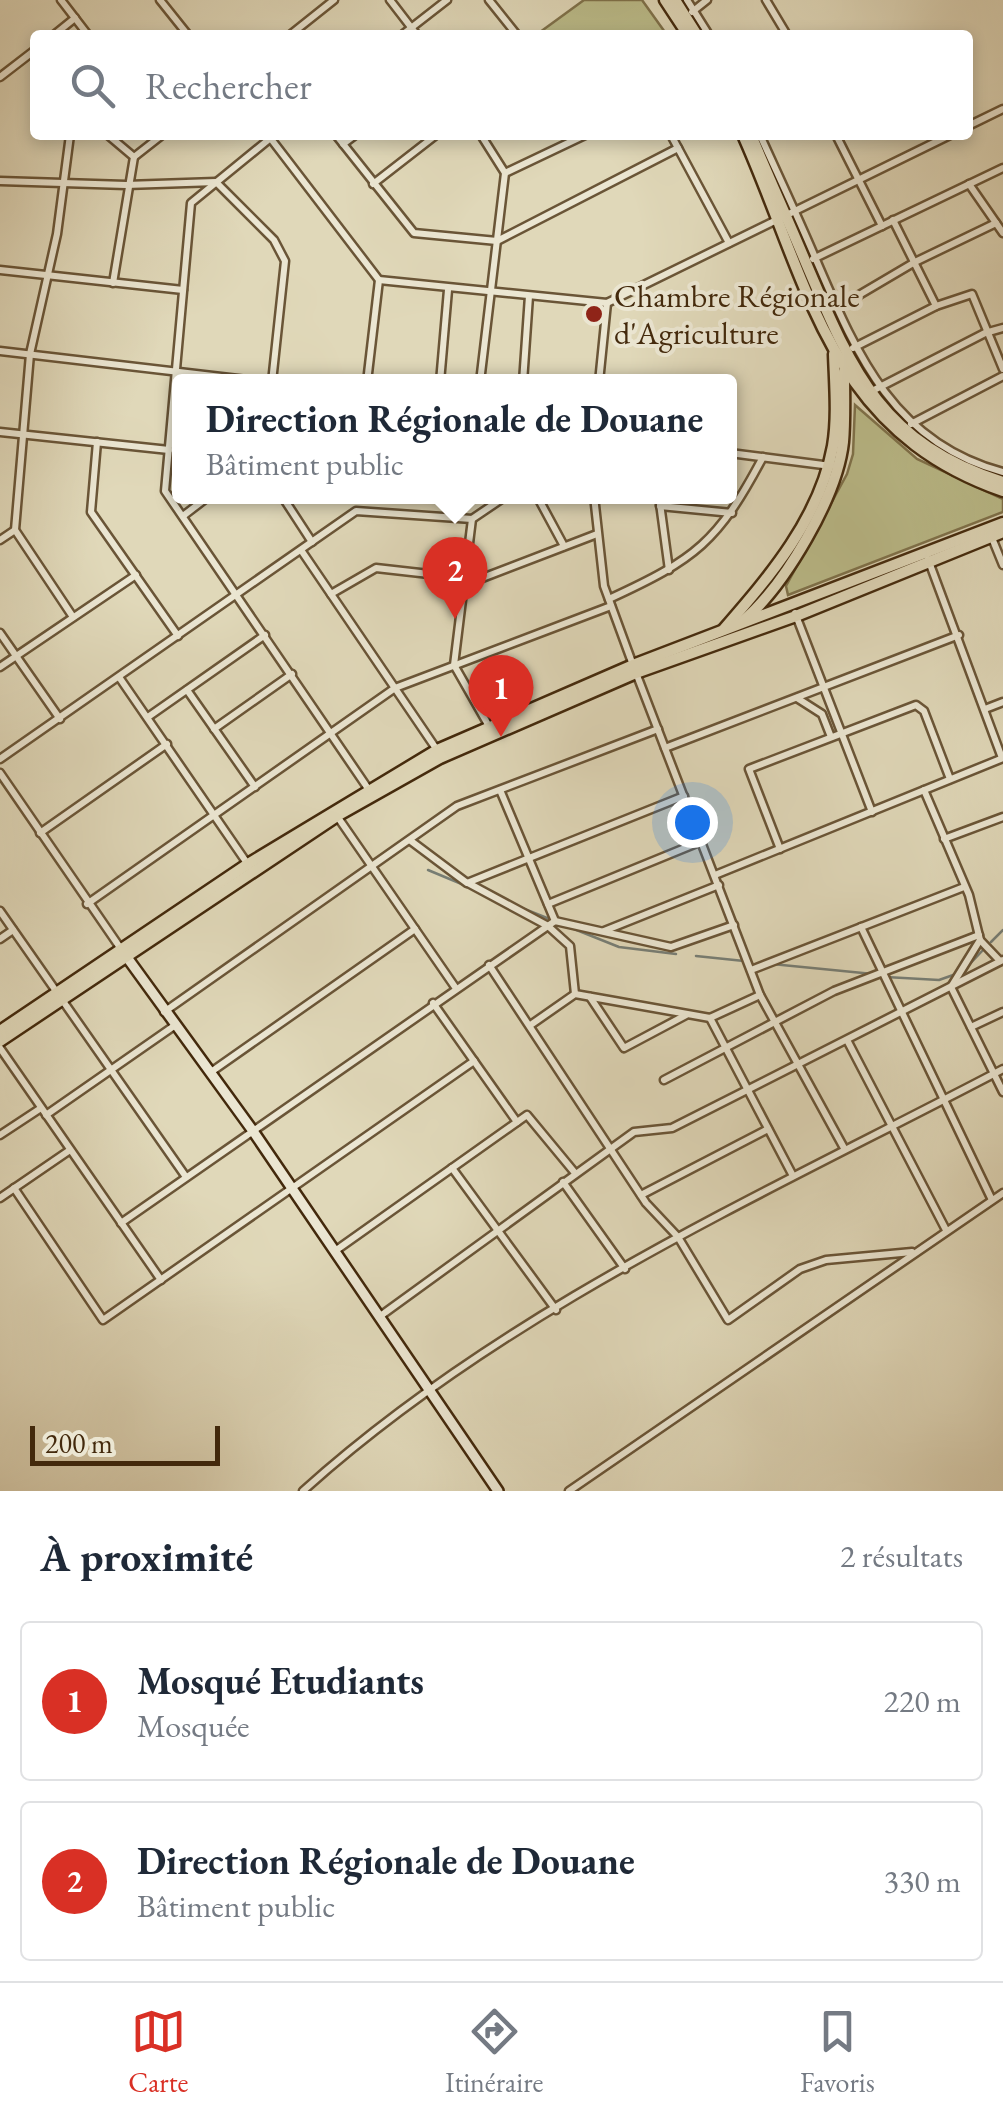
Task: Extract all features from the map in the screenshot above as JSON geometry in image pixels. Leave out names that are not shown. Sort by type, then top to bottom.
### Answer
[{"type":"main road","points":[[665,0],[686,16],[687,30]]},
{"type":"main road","points":[[674,0],[695,30]]},
{"type":"main road","points":[[746,140],[786,215]]},
{"type":"main road","points":[[754,140],[844,351],[870,392]]},
{"type":"main road","points":[[738,625],[820,510],[843,444],[844,351]]},
{"type":"main road","points":[[833,466],[844,351]]},
{"type":"main road","points":[[844,369],[943,466],[1003,491]]},
{"type":"main road","points":[[905,429],[946,459],[1003,482]]},
{"type":"main road","points":[[0,1040],[200,901],[436,750],[723,634],[790,612],[994,532],[1003,523]]},
{"type":"main road","points":[[761,596],[790,612]]},
{"type":"main road","points":[[635,669],[711,645],[761,596]]},
{"type":"main road","points":[[723,634],[738,625],[790,612]]},
{"type":"main road","points":[[314,827],[490,728]]},
{"type":"main road","points":[[0,1030],[59,998]]},
{"type":"street","points":[[61,0],[84,30]]},
{"type":"street","points":[[160,0],[184,30]]},
{"type":"street","points":[[296,30],[334,0]]},
{"type":"street","points":[[390,0],[413,30]]},
{"type":"street","points":[[415,30],[447,0]]},
{"type":"street","points":[[489,0],[512,30]]},
{"type":"street","points":[[686,16],[688,0]]},
{"type":"street","points":[[686,16],[706,0]]},
{"type":"street","points":[[766,0],[783,30]]},
{"type":"street","points":[[686,16],[703,30]]},
{"type":"street","points":[[60,30],[75,18]]},
{"type":"street","points":[[0,76],[30,54]]},
{"type":"street","points":[[973,124],[1002,113]]},
{"type":"street","points":[[69,140],[30,354],[15,530],[74,617]]},
{"type":"street","points":[[114,140],[134,157]]},
{"type":"street","points":[[113,282],[126,185],[134,157],[156,140]]},
{"type":"street","points":[[176,374],[191,203],[266,140]]},
{"type":"street","points":[[274,140],[379,280],[368,374]]},
{"type":"street","points":[[339,140],[414,233],[498,241],[678,148]]},
{"type":"street","points":[[342,144],[348,140]]},
{"type":"street","points":[[373,184],[430,140]]},
{"type":"street","points":[[481,374],[505,173],[484,140]]},
{"type":"street","points":[[505,173],[572,140]]},
{"type":"street","points":[[674,140],[730,243]]},
{"type":"street","points":[[762,140],[786,215]]},
{"type":"street","points":[[838,140],[882,226]]},
{"type":"street","points":[[379,280],[448,290],[607,302],[940,140]]},
{"type":"street","points":[[905,429],[1003,373],[972,294],[936,306],[844,351],[837,308],[807,262],[1003,168]]},
{"type":"street","points":[[0,181],[126,185],[216,182],[274,240],[284,261],[270,374]]},
{"type":"street","points":[[969,184],[1003,233]]},
{"type":"street","points":[[837,308],[993,220],[1003,210]]},
{"type":"street","points":[[894,220],[936,306]]},
{"type":"street","points":[[0,270],[183,290]]},
{"type":"street","points":[[441,374],[448,290]]},
{"type":"street","points":[[525,374],[530,296]]},
{"type":"street","points":[[600,374],[607,302]]},
{"type":"street","points":[[870,392],[984,332],[1003,328]]},
{"type":"street","points":[[0,351],[201,374]]},
{"type":"street","points":[[172,410],[165,491],[172,501]]},
{"type":"street","points":[[905,429],[1003,472]]},
{"type":"street","points":[[0,432],[168,450]]},
{"type":"street","points":[[97,442],[91,512],[178,636]]},
{"type":"street","points":[[737,454],[833,466]]},
{"type":"street","points":[[87,904],[395,688],[610,603],[701,550],[733,514],[763,457]]},
{"type":"street","points":[[174,504],[371,792]]},
{"type":"street","points":[[182,516],[198,504]]},
{"type":"street","points":[[287,504],[312,542]]},
{"type":"street","points":[[356,504],[356,511]]},
{"type":"street","points":[[0,759],[356,511],[472,520],[495,504]]},
{"type":"street","points":[[542,504],[564,546]]},
{"type":"street","points":[[595,504],[610,603],[760,995],[844,1148]]},
{"type":"street","points":[[659,504],[669,570]]},
{"type":"street","points":[[676,504],[733,514]]},
{"type":"street","points":[[472,520],[454,665],[490,728]]},
{"type":"street","points":[[0,540],[15,530]]},
{"type":"street","points":[[994,532],[1003,565]]},
{"type":"street","points":[[331,594],[376,568],[438,574],[464,585],[597,534]]},
{"type":"street","points":[[301,550],[436,750]]},
{"type":"street","points":[[716,875],[1003,759],[927,558]]},
{"type":"street","points":[[0,668],[136,576]]},
{"type":"street","points":[[790,612],[824,686],[872,812]]},
{"type":"street","points":[[0,633],[60,719]]},
{"type":"street","points":[[148,717],[265,635]]},
{"type":"street","points":[[666,748],[959,635]]},
{"type":"street","points":[[214,730],[292,674]]},
{"type":"street","points":[[119,677],[250,868]]},
{"type":"street","points":[[187,690],[255,787]]},
{"type":"street","points":[[796,697],[822,714],[832,737]]},
{"type":"street","points":[[985,708],[1003,702]]},
{"type":"street","points":[[780,849],[749,769],[921,707],[950,780]]},
{"type":"street","points":[[822,714],[833,709]]},
{"type":"street","points":[[164,1012],[457,806],[658,729]]},
{"type":"street","points":[[40,833],[168,744]]},
{"type":"street","points":[[0,773],[87,904],[253,1131],[498,1491]]},
{"type":"street","points":[[500,790],[548,904],[551,924],[570,946],[574,994]]},
{"type":"street","points":[[379,1318],[575,1173],[644,1128],[672,1128],[1002,960],[979,937],[964,886],[924,790]]},
{"type":"street","points":[[467,883],[684,796]]},
{"type":"street","points":[[337,816],[455,987]]},
{"type":"street","points":[[944,839],[1003,816]]},
{"type":"street","points":[[411,841],[467,883],[551,924],[671,947],[734,925]]},
{"type":"street","points":[[548,904],[702,842]]},
{"type":"street","points":[[604,932],[719,884]]},
{"type":"street","points":[[751,970],[964,886]]},
{"type":"street","points":[[0,911],[186,1177]]},
{"type":"street","points":[[121,1223],[455,987],[551,924]]},
{"type":"street","points":[[861,927],[992,1200]]},
{"type":"street","points":[[210,1073],[414,929]]},
{"type":"street","points":[[0,939],[13,930]]},
{"type":"street","points":[[664,1080],[774,1022],[883,972],[979,937]]},
{"type":"street","points":[[951,986],[979,937]]},
{"type":"street","points":[[490,964],[642,1195],[678,1236],[728,1320],[800,1270],[826,1260],[912,1252]]},
{"type":"street","points":[[951,986],[1003,1092]]},
{"type":"street","points":[[532,1024],[574,994],[710,1018],[760,995]]},
{"type":"street","points":[[590,997],[624,1048],[687,1015]]},
{"type":"street","points":[[433,1003],[517,1122]]},
{"type":"street","points":[[971,1028],[1003,1012]]},
{"type":"street","points":[[710,1018],[792,1174]]},
{"type":"street","points":[[0,1136],[174,1026]]},
{"type":"street","points":[[846,1040],[946,1230]]},
{"type":"street","points":[[0,1050],[161,1280]]},
{"type":"street","points":[[14,1188],[103,1320],[474,1062]]},
{"type":"street","points":[[303,1491],[375,1426],[430,1388],[678,1236],[792,1174],[1003,1069]]},
{"type":"street","points":[[335,1251],[527,1115],[575,1173]]},
{"type":"street","points":[[642,1195],[768,1130]]},
{"type":"street","points":[[0,1198],[70,1150]]},
{"type":"street","points":[[452,1168],[556,1310]]},
{"type":"street","points":[[563,1182],[625,1269]]},
{"type":"street","points":[[568,1491],[1003,1193]]},
{"type":"green space","points":[[584,0],[642,0],[663,30],[543,30]]},
{"type":"green space","points":[[855,405],[917,459],[1003,499],[1003,512],[788,595],[786,586],[847,474],[853,454]]},
{"type":"waterway","points":[[428,870],[464,885]]},
{"type":"waterway","points":[[522,908],[552,920]]},
{"type":"waterway","points":[[569,927],[619,947],[676,954]]},
{"type":"waterway","points":[[991,942],[1003,930]]},
{"type":"waterway","points":[[967,967],[984,949]]},
{"type":"waterway","points":[[696,956],[744,961]]},
{"type":"waterway","points":[[772,964],[873,974]]},
{"type":"waterway","points":[[886,977],[939,980],[956,974]]},
{"type":"place","name":"Chambre Régionale d'Agriculture","points":[[594,314]]},
{"type":"place","name":"Direction Régionale de Douane","points":[[455,619]]},
{"type":"place","name":"Mosqué Etudiants","points":[[501,737]]}]
